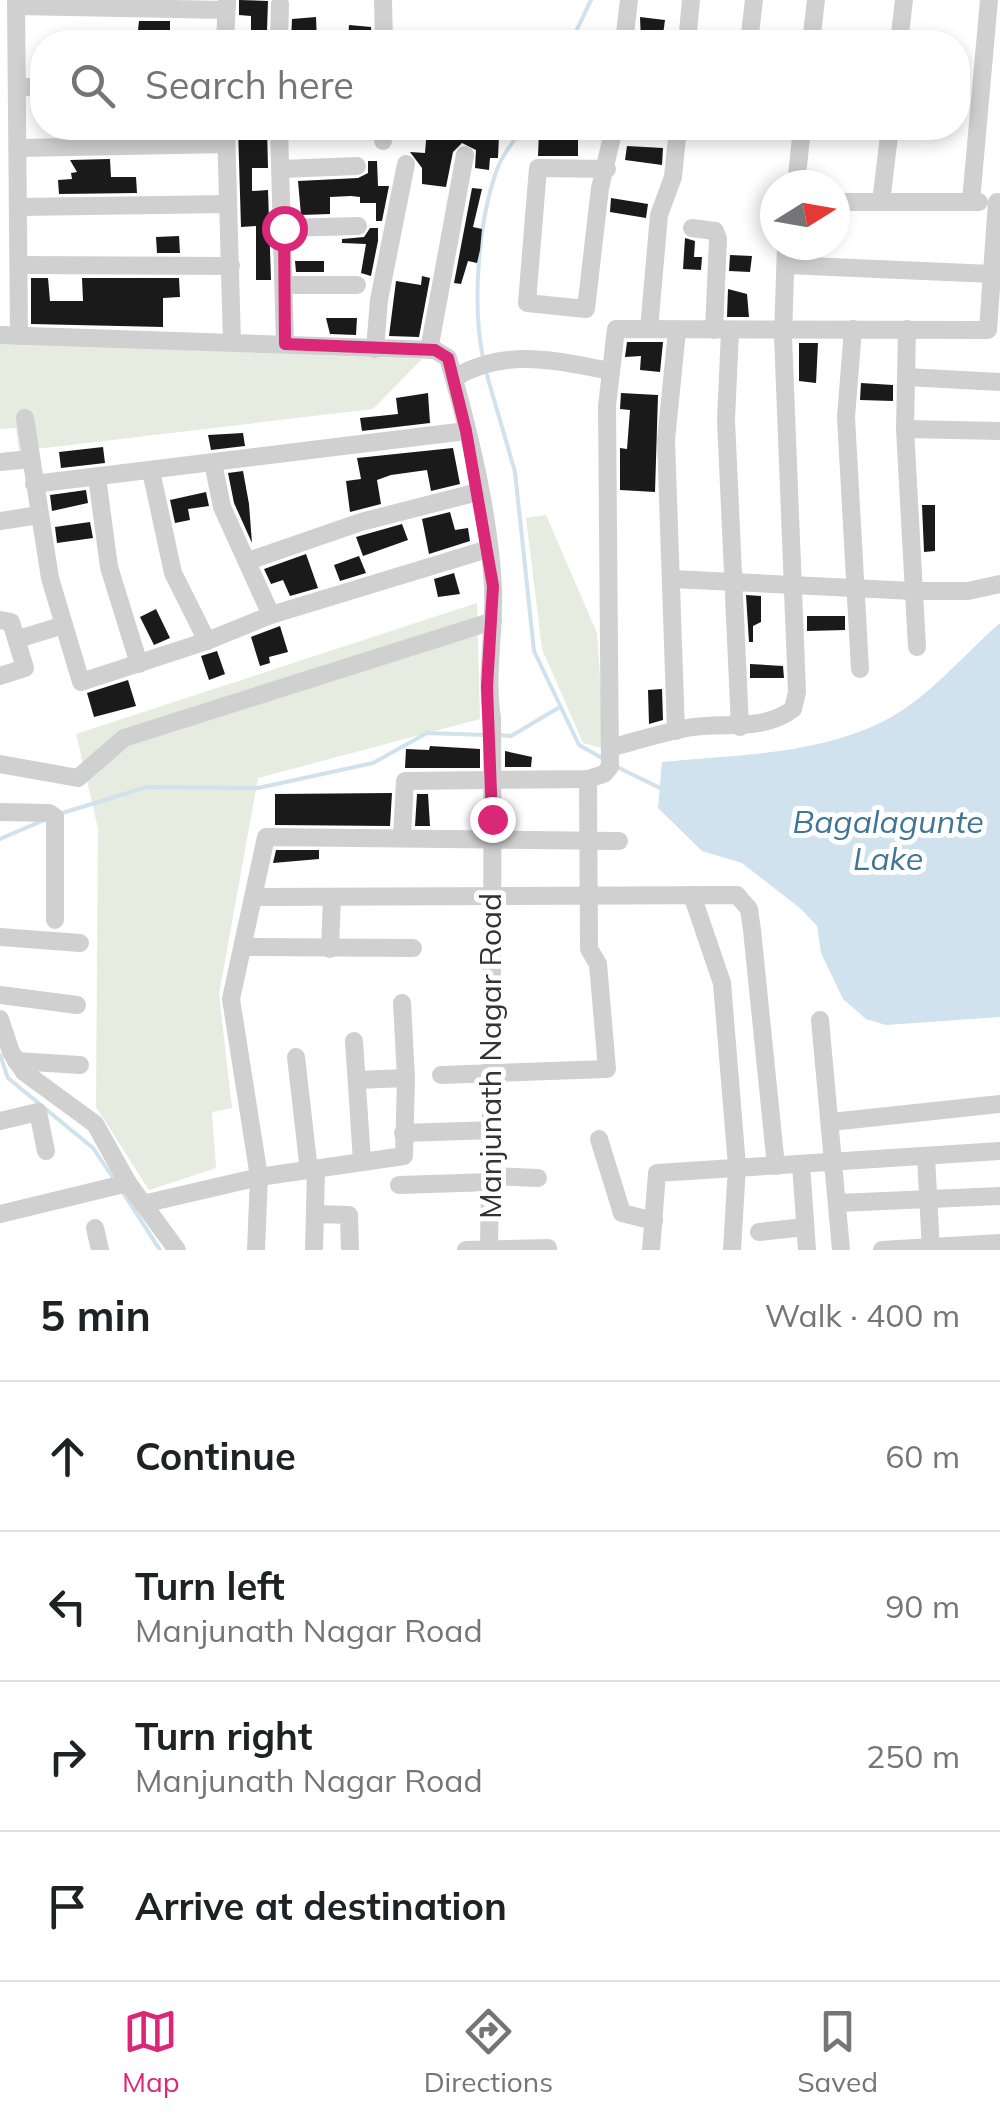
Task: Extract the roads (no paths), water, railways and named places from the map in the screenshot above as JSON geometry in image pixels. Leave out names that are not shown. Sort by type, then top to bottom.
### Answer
[{"type":"street","points":[[383,0],[384,30]]},
{"type":"street","points":[[625,30],[628,0]]},
{"type":"street","points":[[688,30],[691,0]]},
{"type":"street","points":[[750,30],[754,0]]},
{"type":"street","points":[[813,30],[816,0]]},
{"type":"street","points":[[900,30],[904,0]]},
{"type":"street","points":[[971,201],[989,0]]},
{"type":"street","points":[[225,30],[226,5],[16,3],[20,265],[10,336],[430,350],[465,154]]},
{"type":"street","points":[[279,30],[280,4]]},
{"type":"street","points":[[17,87],[30,87]]},
{"type":"street","points":[[18,148],[157,140]]},
{"type":"street","points":[[226,140],[232,343]]},
{"type":"street","points":[[281,140],[285,344]]},
{"type":"street","points":[[607,169],[538,168],[526,303],[586,309],[600,188],[607,169],[612,140]]},
{"type":"street","points":[[649,329],[659,215],[673,177],[677,140]]},
{"type":"street","points":[[798,170],[801,140]]},
{"type":"street","points":[[882,202],[889,140]]},
{"type":"street","points":[[375,349],[379,300],[406,164]]},
{"type":"street","points":[[282,170],[357,166]]},
{"type":"street","points":[[402,836],[404,782],[588,778],[604,774],[610,766],[610,371],[616,329],[988,330],[998,202],[850,202]]},
{"type":"street","points":[[19,207],[228,204]]},
{"type":"street","points":[[284,228],[358,226]]},
{"type":"street","points":[[692,228],[715,231],[718,239],[740,727]]},
{"type":"street","points":[[610,748],[676,731],[740,727],[779,719],[793,709],[783,328],[786,260]]},
{"type":"street","points":[[786,264],[992,274]]},
{"type":"street","points":[[20,265],[231,266]]},
{"type":"street","points":[[286,285],[357,285]]},
{"type":"street","points":[[852,329],[846,416],[860,669]]},
{"type":"street","points":[[908,329],[905,429],[917,647]]},
{"type":"street","points":[[676,331],[666,440],[676,731]]},
{"type":"street","name":"Manjunath Nagar Road","points":[[430,350],[448,358],[457,376],[488,550],[493,621],[487,687],[492,718],[494,1130],[489,1249]]},
{"type":"street","points":[[457,376],[502,361],[553,358],[610,371]]},
{"type":"street","points":[[906,377],[1000,382]]},
{"type":"street","points":[[25,418],[39,515],[64,626],[82,682],[207,642],[272,615],[488,550]]},
{"type":"street","points":[[905,429],[1000,432]]},
{"type":"street","points":[[34,484],[466,431]]},
{"type":"street","points":[[0,462],[30,459]]},
{"type":"street","points":[[213,462],[222,507],[272,615]]},
{"type":"street","points":[[151,471],[173,573],[207,642]]},
{"type":"street","points":[[97,477],[109,567],[139,664]]},
{"type":"street","points":[[248,560],[361,522],[478,492]]},
{"type":"street","points":[[0,521],[39,515]]},
{"type":"street","points":[[673,579],[913,591],[968,591],[1000,584]]},
{"type":"street","points":[[0,620],[12,622],[25,668],[0,676]]},
{"type":"street","points":[[0,764],[78,778],[124,738],[493,621]]},
{"type":"street","points":[[18,639],[64,626]]},
{"type":"street","points":[[441,1076],[607,1069],[598,964],[589,949],[588,778]]},
{"type":"street","points":[[0,812],[53,816],[55,920]]},
{"type":"street","points":[[256,1250],[258,1176],[230,999],[266,838],[618,840]]},
{"type":"street","points":[[692,895],[722,983],[737,1166],[732,1250]]},
{"type":"street","points":[[255,896],[737,896],[749,910],[776,1166]]},
{"type":"street","points":[[330,949],[332,897]]},
{"type":"street","points":[[0,937],[80,943]]},
{"type":"street","points":[[244,947],[413,948]]},
{"type":"street","points":[[0,995],[77,1005]]},
{"type":"street","points":[[143,1204],[258,1176],[404,1156],[406,1078],[402,1003]]},
{"type":"street","points":[[0,1019],[16,1061],[95,1124],[128,1182],[178,1250]]},
{"type":"street","points":[[820,1020],[842,1250]]},
{"type":"street","points":[[354,1041],[362,1161]]},
{"type":"street","points":[[296,1057],[312,1170],[314,1250]]},
{"type":"street","points":[[16,1061],[80,1065]]},
{"type":"street","points":[[357,1080],[406,1078]]},
{"type":"street","points":[[831,1122],[1000,1104]]},
{"type":"street","points":[[0,1121],[38,1112],[46,1151]]},
{"type":"street","points":[[403,1133],[494,1130]]},
{"type":"street","points":[[599,1139],[622,1213],[654,1221]]},
{"type":"street","points":[[650,1250],[657,1172],[1000,1151]]},
{"type":"street","points":[[926,1157],[931,1249]]},
{"type":"street","points":[[801,1164],[807,1250]]},
{"type":"street","points":[[399,1185],[538,1178]]},
{"type":"street","points":[[0,1214],[128,1182]]},
{"type":"street","points":[[838,1202],[1000,1196]]},
{"type":"street","points":[[315,1214],[349,1216],[350,1250]]},
{"type":"street","points":[[759,1232],[805,1227]]},
{"type":"street","points":[[95,1228],[100,1250]]},
{"type":"street","points":[[882,1250],[1000,1244]]},
{"type":"street","points":[[466,1250],[548,1248]]},
{"type":"water","name":"Bagalagunte Lake","points":[[1000,623],[1000,1017],[886,1025],[866,1019],[843,999],[821,953],[817,926],[801,909],[742,863],[702,851],[658,808],[662,762],[774,752],[856,733],[914,702]]},
{"type":"waterway","points":[[577,30],[591,0]]},
{"type":"waterway","points":[[483,358],[478,313],[482,236],[491,188],[500,162],[514,140]]},
{"type":"waterway","points":[[486,372],[515,472],[534,651],[579,745],[602,758]]},
{"type":"waterway","points":[[500,735],[511,736],[560,707]]},
{"type":"waterway","points":[[59,814],[147,787],[258,788],[373,763],[427,733],[485,735]]},
{"type":"waterway","points":[[615,766],[660,788]]},
{"type":"waterway","points":[[0,839],[42,821]]},
{"type":"waterway","points":[[0,1055],[8,1078],[93,1148],[114,1179]]},
{"type":"waterway","points":[[122,1191],[160,1250]]}]
